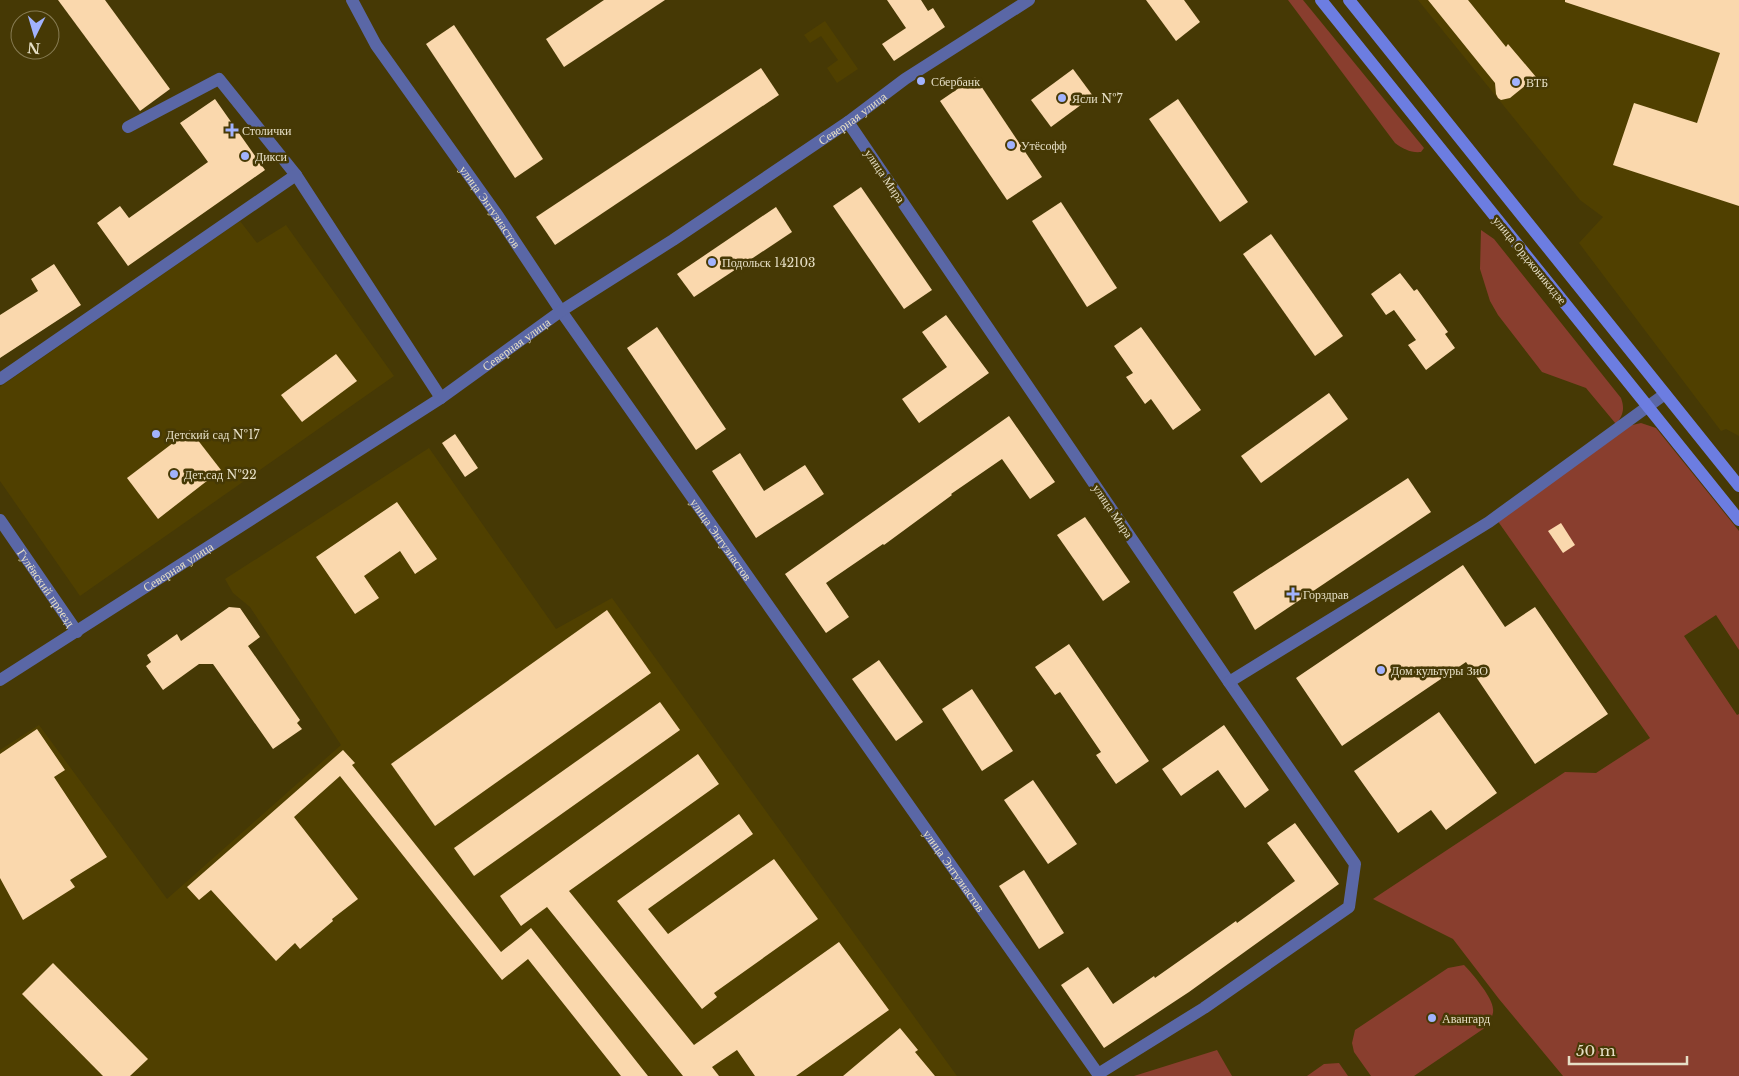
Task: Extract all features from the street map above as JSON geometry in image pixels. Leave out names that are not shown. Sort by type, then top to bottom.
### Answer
[{"type":"main road","name":"улица Орджоникидзе","points":[[1321,0],[1739,520]]},
{"type":"main road","name":"улица Орджоникидзе","points":[[1349,0],[1738,484]]},
{"type":"street","name":"улица Энтузиастов","points":[[352,0],[376,45],[498,216],[561,311],[1098,1074],[1204,1008],[1349,906]]},
{"type":"street","name":"Северная улица","points":[[0,680],[441,398],[561,311],[672,240],[848,122],[905,80],[1029,0]]},
{"type":"street","points":[[128,127],[218,79],[296,175],[441,398]]},
{"type":"street","name":"улица Мира","points":[[848,122],[1228,682],[1355,864],[1349,906]]},
{"type":"street","points":[[0,379],[296,175]]},
{"type":"street","points":[[1228,682],[1489,522],[1664,394]]},
{"type":"street","name":"Гулёвский проезд","points":[[0,520],[77,632]]},
{"type":"shaded area","points":[[1288,0],[1303,0],[1424,148],[1421,152],[1407,150],[1395,143]]},
{"type":"shaded area","points":[[1418,0],[1739,0],[1739,436],[1726,429],[1721,431],[1579,243],[1603,217],[1580,200]]},
{"type":"shaded area","points":[[825,21],[858,69],[837,83],[827,68],[838,60],[821,36],[810,43],[804,35]]},
{"type":"shaded area","name":"Детский сад №17","points":[[240,221],[257,243],[286,225],[394,376],[80,596],[0,481],[0,387]]},
{"type":"shaded area","points":[[1481,230],[1494,239],[1621,398],[1623,412],[1616,424],[1586,388],[1542,372],[1498,315],[1490,301],[1480,269]]},
{"type":"shaded area","points":[[1641,423],[1656,428],[1739,531],[1739,650],[1716,615],[1684,636],[1737,715],[1739,714],[1739,1076],[1563,1076],[1499,999],[1453,939],[1373,899],[1565,772],[1596,773],[1650,738],[1497,520],[1628,426]]},
{"type":"shaded area","points":[[429,448],[556,629],[612,598],[957,1076],[0,1076],[0,750],[39,725],[167,899],[341,745],[250,607],[233,593],[225,579]]},
{"type":"shaded area","name":"Авангард","points":[[1464,965],[1482,986],[1490,999],[1493,1013],[1489,1025],[1414,1076],[1371,1076],[1354,1052],[1352,1043],[1355,1030],[1448,968]]},
{"type":"shaded area","points":[[1217,1050],[1232,1076],[1134,1076]]},
{"type":"shaded area","points":[[1339,1063],[1348,1076],[1307,1076],[1324,1064]]},
{"type":"building","points":[[58,0],[105,0],[170,89],[140,111]]},
{"type":"building","points":[[604,0],[665,0],[564,67],[546,39]]},
{"type":"building","points":[[887,0],[921,0],[928,11],[933,8],[945,27],[894,61],[882,44],[906,28]]},
{"type":"building","points":[[1146,0],[1184,0],[1200,22],[1176,41]]},
{"type":"building","points":[[1428,0],[1468,0],[1506,47],[1508,44],[1536,77],[1510,98],[1501,100],[1498,98],[1495,83]]},
{"type":"building","points":[[1565,0],[1739,0],[1739,206],[1613,165],[1634,103],[1697,123],[1720,53],[1565,2]]},
{"type":"building","points":[[454,25],[543,159],[515,178],[426,44]]},
{"type":"building","points":[[761,68],[779,95],[555,245],[536,217]]},
{"type":"building","name":"Ясли №7","points":[[1073,69],[1093,96],[1051,127],[1031,100]]},
{"type":"building","points":[[975,77],[1042,177],[1007,200],[940,101]]},
{"type":"building","points":[[215,99],[265,170],[128,266],[97,223],[120,206],[129,218],[208,162],[180,123]]},
{"type":"building","points":[[1178,99],[1248,202],[1220,222],[1149,119]]},
{"type":"building","points":[[861,187],[932,290],[904,309],[833,206]]},
{"type":"building","points":[[1061,202],[1117,288],[1087,307],[1032,221]]},
{"type":"building","points":[[776,207],[792,232],[694,297],[677,274]]},
{"type":"building","points":[[1271,234],[1343,336],[1315,356],[1243,254]]},
{"type":"building","points":[[54,264],[81,305],[0,358],[0,315],[38,291],[31,279]]},
{"type":"building","points":[[1400,273],[1414,291],[1417,289],[1448,332],[1445,334],[1455,348],[1426,370],[1408,345],[1416,340],[1394,310],[1386,315],[1371,294]]},
{"type":"building","points":[[946,315],[989,373],[919,423],[902,399],[947,367],[922,332]]},
{"type":"building","points":[[657,327],[726,429],[696,450],[627,348]]},
{"type":"building","points":[[1141,327],[1201,410],[1173,430],[1151,399],[1145,404],[1126,377],[1133,373],[1114,346]]},
{"type":"building","points":[[336,354],[357,381],[302,422],[281,395]]},
{"type":"building","points":[[1329,393],[1348,419],[1261,483],[1241,456]]},
{"type":"building","points":[[1009,416],[1055,482],[1030,499],[1002,459],[951,494],[884,545],[826,583],[849,617],[826,633],[785,574]]},
{"type":"building","name":"Дет.сад №22","points":[[190,430],[221,470],[158,519],[127,478]]},
{"type":"building","points":[[455,434],[478,468],[465,477],[442,443]]},
{"type":"building","points":[[740,453],[764,491],[805,465],[824,494],[756,538],[712,471]]},
{"type":"building","points":[[1408,478],[1431,512],[1255,630],[1233,592]]},
{"type":"building","points":[[397,502],[437,559],[415,574],[400,551],[364,576],[379,598],[355,614],[316,557]]},
{"type":"building","points":[[1085,517],[1130,582],[1103,601],[1057,535]]},
{"type":"building","points":[[1561,523],[1575,545],[1563,553],[1548,531]]},
{"type":"building","name":"Дом культуры ЗиО","points":[[1463,565],[1505,627],[1535,607],[1608,714],[1535,764],[1466,662],[1342,746],[1296,678]]},
{"type":"building","points":[[229,607],[240,608],[260,637],[248,646],[300,720],[297,723],[302,729],[273,749],[213,664],[199,664],[163,690],[146,666],[151,662],[147,655],[177,634],[181,641]]},
{"type":"building","points":[[607,610],[651,673],[435,826],[391,764]]},
{"type":"building","points":[[1069,644],[1149,761],[1116,784],[1096,755],[1101,752],[1060,692],[1055,695],[1035,667]]},
{"type":"building","points":[[879,660],[923,722],[896,741],[852,679]]},
{"type":"building","points":[[972,689],[1013,751],[982,771],[942,709]]},
{"type":"building","points":[[660,702],[680,730],[474,876],[454,848]]},
{"type":"building","points":[[1439,712],[1497,793],[1446,830],[1431,810],[1398,833],[1354,771]]},
{"type":"building","points":[[1224,725],[1269,790],[1245,808],[1218,770],[1181,796],[1162,769]]},
{"type":"building","points":[[37,729],[65,770],[54,777],[107,857],[70,880],[75,887],[23,920],[0,878],[0,754]]},
{"type":"building","points":[[343,750],[355,763],[352,765],[501,952],[531,928],[648,1076],[621,1076],[528,959],[502,980],[340,776],[294,817],[358,899],[332,919],[333,921],[300,949],[295,943],[276,961],[211,890],[199,900],[187,887]]},
{"type":"building","points":[[698,754],[719,784],[569,891],[694,1045],[839,942],[889,1010],[796,1076],[755,1076],[737,1050],[712,1067],[719,1076],[683,1076],[547,907],[521,926],[500,896]]},
{"type":"building","points":[[1033,780],[1077,844],[1048,864],[1004,800]]},
{"type":"building","points":[[739,814],[753,834],[648,909],[668,934],[774,859],[818,919],[714,993],[717,997],[702,1009],[617,901]]},
{"type":"building","points":[[1295,823],[1339,884],[1189,992],[1104,1048],[1061,985],[1088,967],[1113,1004],[1154,976],[1155,978],[1236,921],[1237,923],[1295,881],[1267,843]]},
{"type":"building","points":[[1024,870],[1064,933],[1039,949],[999,886]]},
{"type":"building","points":[[53,963],[148,1059],[130,1076],[103,1076],[22,994]]},
{"type":"building","points":[[900,1028],[918,1050],[915,1052],[935,1076],[843,1076]]},
{"type":"place","name":"Сбербанк","points":[[921,81]]},
{"type":"place","name":"ВТБ","points":[[1516,82]]},
{"type":"place","name":"Ясли №7","points":[[1062,98]]},
{"type":"place","name":"Столички","points":[[232,130]]},
{"type":"place","name":"Утёсофф","points":[[1011,145]]},
{"type":"place","name":"Дикси","points":[[245,156]]},
{"type":"place","name":"Подольск 142103","points":[[712,262]]},
{"type":"place","name":"Детский сад №17","points":[[156,434]]},
{"type":"place","name":"Дет.сад №22","points":[[174,474]]},
{"type":"place","name":"Горздрав","points":[[1293,594]]},
{"type":"place","name":"Дом культуры ЗиО","points":[[1381,670]]},
{"type":"place","name":"Авангард","points":[[1432,1018]]}]
